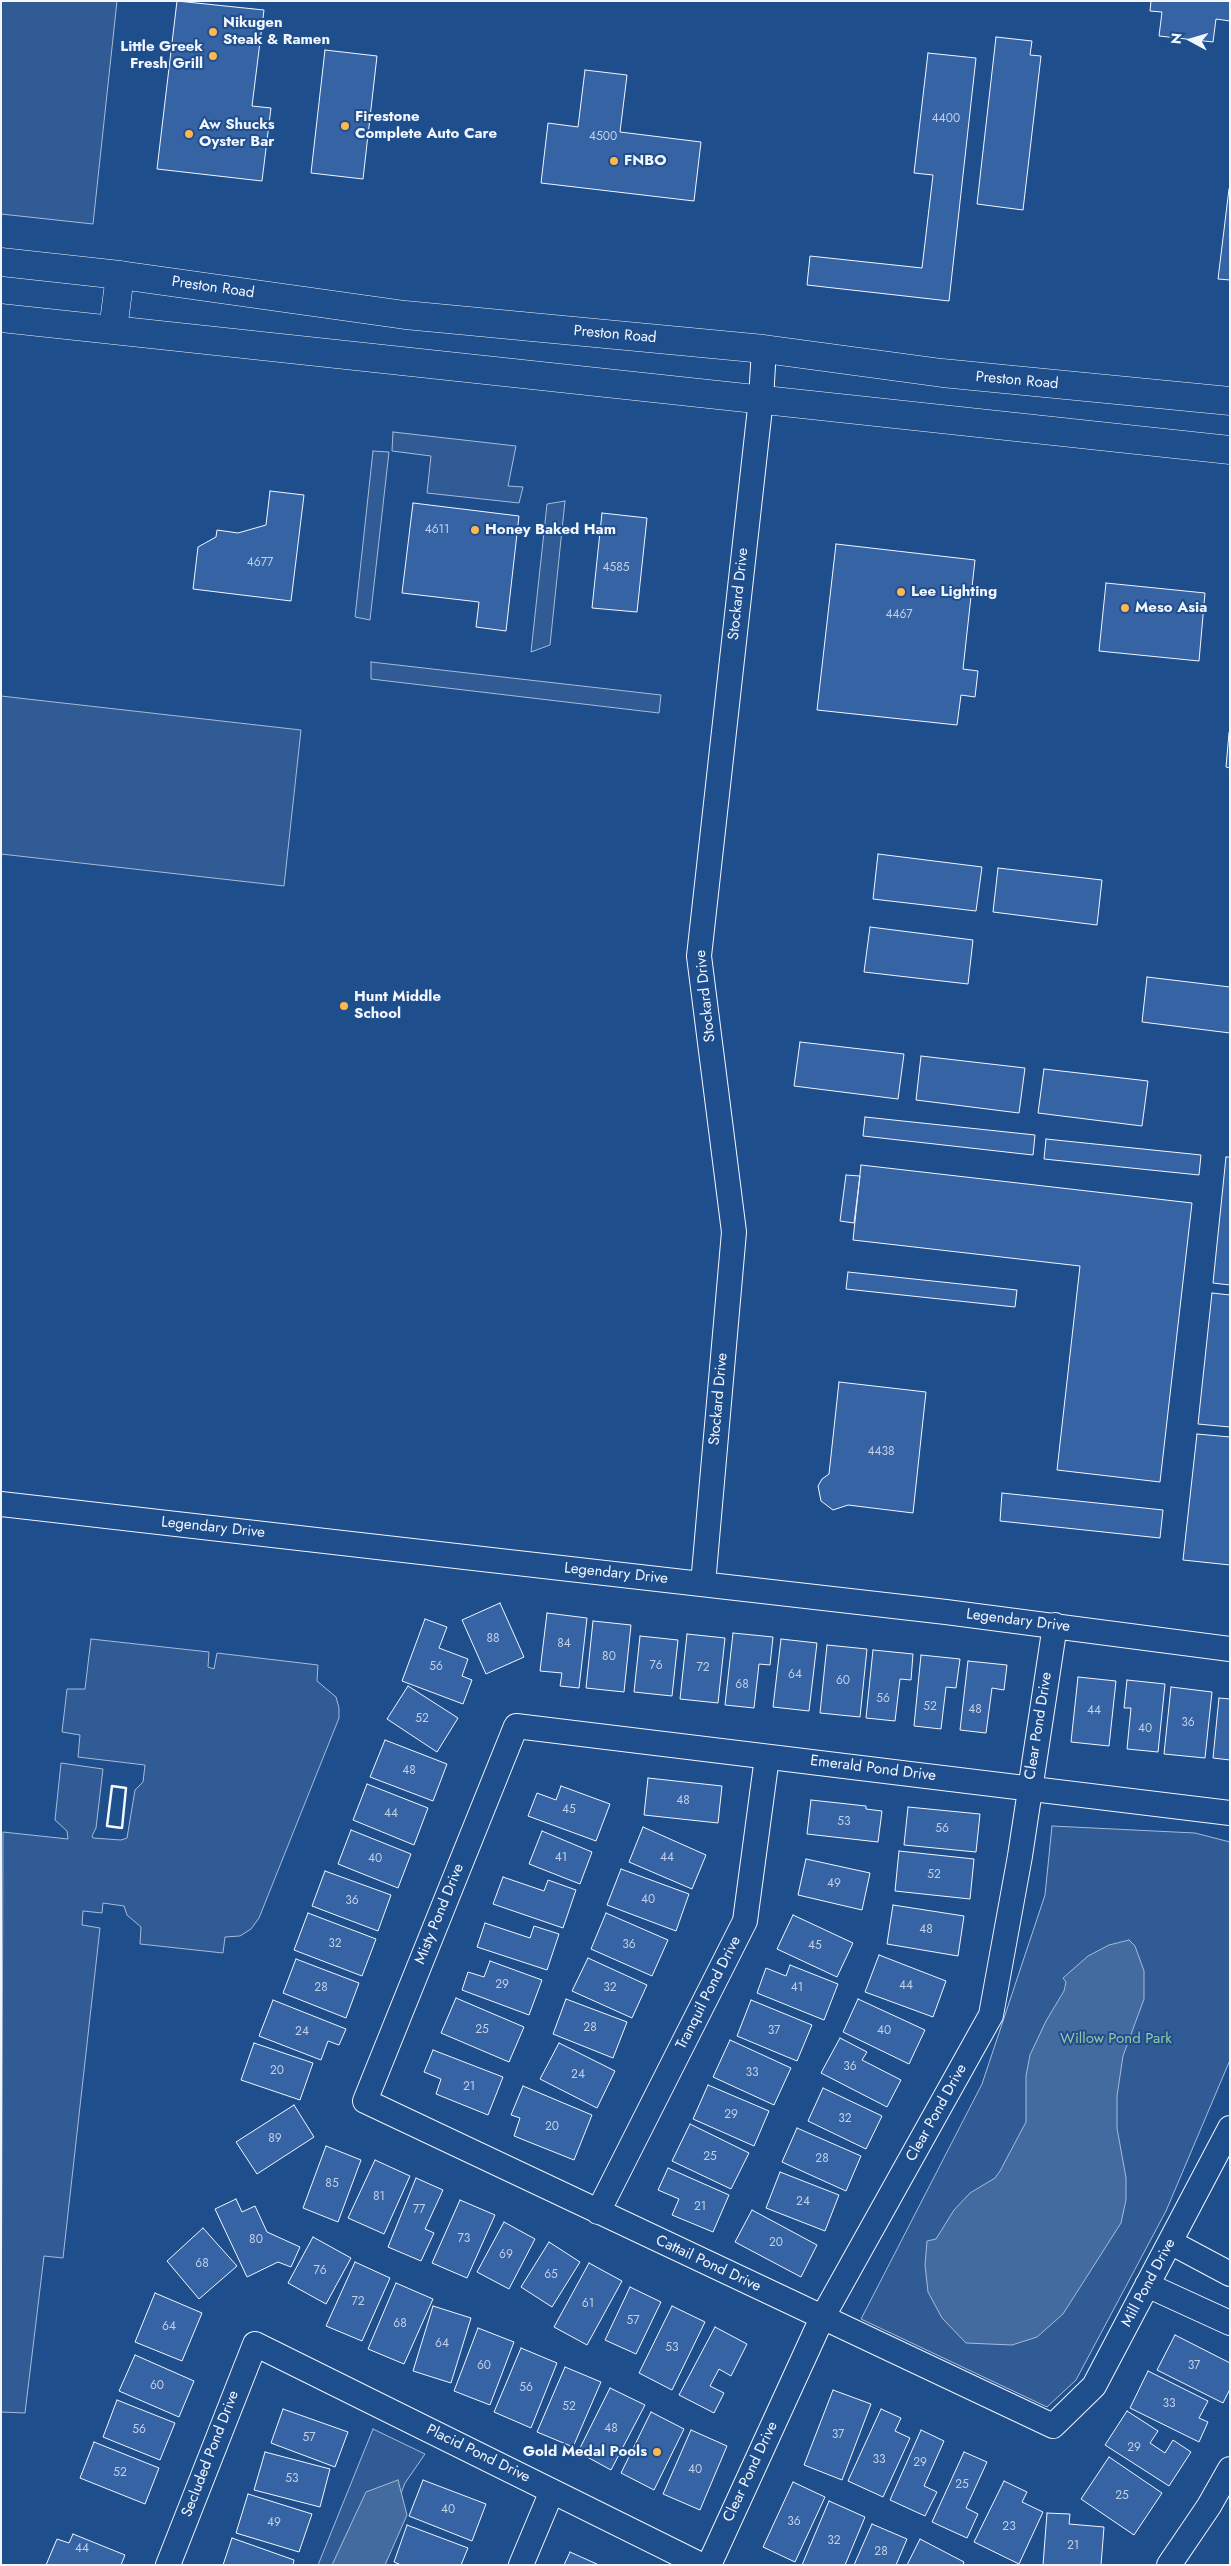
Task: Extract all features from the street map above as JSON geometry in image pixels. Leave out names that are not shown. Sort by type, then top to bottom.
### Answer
[{"type":"main road","name":"Preston Road","points":[[1,262],[120,275],[405,315],[764,349],[942,374],[1230,401]]},
{"type":"main road","points":[[113,330],[120,275]]},
{"type":"main road","points":[[1,318],[1230,450]]},
{"type":"street","name":"Stockard Drive","points":[[703,1584],[734,1232],[699,956],[761,399],[764,349]]},
{"type":"street","name":"Legendary Drive","points":[[1,1504],[1055,1625],[1230,1649]]},
{"type":"street","name":"Clear Pond Drive","points":[[709,2565],[822,2318],[991,2015],[1020,1856],[1055,1625]]},
{"type":"street","name":"Emerald Pond Drive","points":[[516,1726],[1030,1787],[1230,1813]]},
{"type":"street","name":"Misty Pond Drive","points":[[365,2102],[516,1726]]},
{"type":"street","name":"Tranquil Pond Drive","points":[[598,2212],[745,1921],[767,1757]]},
{"type":"street","name":"Cattail Pond Drive","points":[[365,2102],[1053,2426]]},
{"type":"street","name":"Mill Pond Drive","points":[[1053,2426],[1094,2386],[1230,2128]]},
{"type":"street","points":[[1170,2242],[1230,2274]]},
{"type":"street","points":[[1147,2285],[1230,2323]]},
{"type":"street","name":"Placid Pond Drive","points":[[254,2344],[701,2565]]},
{"type":"street","name":"Secluded Pond Drive","points":[[168,2565],[254,2344]]},
{"type":"street","points":[[1169,2565],[1209,2506],[1230,2469]]},
{"type":"street","points":[[521,2565],[552,2491]]},
{"type":"shaded area","points":[[1,1],[117,1],[93,224],[1,214]]},
{"type":"shaded area","points":[[393,432],[516,446],[508,486],[523,487],[519,503],[427,493],[431,456],[392,451]]},
{"type":"shaded area","points":[[373,451],[389,452],[370,620],[355,617]]},
{"type":"shaded area","points":[[565,501],[550,645],[531,652],[547,504]]},
{"type":"shaded area","points":[[371,662],[661,695],[659,713],[371,679]]},
{"type":"shaded area","points":[[1,696],[301,730],[284,886],[1,854]]},
{"type":"shaded area","points":[[91,1639],[209,1652],[208,1667],[214,1669],[217,1653],[318,1665],[317,1681],[336,1697],[339,1718],[259,1918],[251,1929],[240,1936],[225,1937],[223,1953],[140,1944],[141,1927],[127,1915],[124,1906],[103,1903],[102,1913],[83,1911],[82,1925],[100,1928],[63,2258],[44,2256],[25,2413],[1,2412],[3,1832],[68,1839],[67,1831],[55,1820],[61,1763],[103,1769],[96,1828],[92,1836],[93,1838],[121,1840],[127,1838],[135,1790],[143,1782],[145,1765],[78,1757],[80,1735],[62,1732],[67,1689],[85,1689]]},
{"type":"shaded area","name":"Willow Pond Park","points":[[1052,1826],[1195,1833],[1230,1842],[1230,2060],[1166,2211],[1076,2380],[1047,2407],[861,2319],[982,2084],[1045,1895]]},
{"type":"shaded area","points":[[1129,1940],[1135,1946],[1144,1971],[1144,1999],[1123,2056],[1117,2096],[1117,2128],[1126,2178],[1126,2200],[1121,2223],[1063,2314],[1037,2337],[1012,2345],[966,2343],[942,2318],[928,2292],[925,2265],[927,2241],[936,2239],[954,2210],[970,2193],[995,2178],[1026,2122],[1026,2076],[1030,2055],[1046,2021],[1064,1991],[1066,1982],[1063,1978],[1088,1956],[1109,1945]]},
{"type":"shaded area","points":[[373,2429],[425,2454],[405,2483],[374,2565],[318,2565]]},
{"type":"shaded area","points":[[398,2480],[407,2515],[385,2565],[332,2565],[366,2492]]},
{"type":"building","points":[[177,1],[264,10],[252,106],[271,108],[262,181],[157,169]]},
{"type":"building","points":[[1151,1],[1230,1],[1230,21],[1216,19],[1213,42],[1159,36],[1162,12],[1150,11]]},
{"type":"building","points":[[996,37],[1032,41],[1030,55],[1041,56],[1023,210],[977,204]]},
{"type":"building","points":[[325,50],[377,56],[363,179],[311,173]]},
{"type":"building","points":[[928,53],[976,58],[949,301],[807,285],[810,256],[922,268],[933,175],[914,173]]},
{"type":"building","points":[[585,70],[627,75],[620,132],[701,142],[694,201],[541,183],[548,123],[578,127]]},
{"type":"building","points":[[1230,189],[1230,280],[1218,279]]},
{"type":"building","points":[[270,491],[304,495],[291,601],[193,589],[198,547],[216,537],[217,530],[238,533],[266,525]]},
{"type":"building","points":[[413,503],[519,516],[506,631],[476,627],[479,602],[402,593]]},
{"type":"building","points":[[602,513],[647,518],[637,612],[592,608]]},
{"type":"building","points":[[836,544],[975,560],[963,669],[978,671],[975,697],[961,695],[957,725],[817,710]]},
{"type":"building","points":[[1106,583],[1205,593],[1199,661],[1099,651]]},
{"type":"building","points":[[1230,733],[1230,768],[1226,767]]},
{"type":"building","points":[[878,854],[982,867],[976,911],[873,899]]},
{"type":"building","points":[[998,868],[1102,880],[1097,925],[993,912]]},
{"type":"building","points":[[870,927],[973,940],[968,984],[864,972]]},
{"type":"building","points":[[1147,977],[1230,987],[1230,1033],[1142,1022]]},
{"type":"building","points":[[800,1042],[904,1054],[898,1099],[794,1086]]},
{"type":"building","points":[[921,1056],[1025,1068],[1019,1113],[916,1100]]},
{"type":"building","points":[[1044,1069],[1148,1081],[1142,1126],[1038,1113]]},
{"type":"building","points":[[865,1117],[1035,1135],[1033,1155],[863,1136]]},
{"type":"building","points":[[1046,1139],[1201,1155],[1199,1175],[1044,1159]]},
{"type":"building","points":[[1226,1157],[1230,1157],[1230,1285],[1213,1283]]},
{"type":"building","points":[[861,1165],[1192,1203],[1160,1482],[1057,1470],[1080,1266],[853,1240]]},
{"type":"building","points":[[846,1175],[860,1176],[854,1223],[840,1221]]},
{"type":"building","points":[[848,1272],[1017,1290],[1015,1307],[846,1289]]},
{"type":"building","points":[[1212,1293],[1230,1295],[1230,1427],[1198,1424]]},
{"type":"building","points":[[839,1382],[926,1392],[913,1513],[848,1505],[833,1510],[821,1501],[818,1486],[822,1479],[829,1474]]},
{"type":"building","points":[[1197,1434],[1230,1437],[1230,1565],[1183,1560]]},
{"type":"building","points":[[1002,1493],[1163,1510],[1160,1538],[1000,1521]]},
{"type":"building","points":[[500,1603],[524,1657],[486,1674],[462,1620]]},
{"type":"building","points":[[547,1613],[587,1618],[579,1688],[560,1686],[562,1673],[540,1671]]},
{"type":"building","points":[[425,1619],[447,1627],[439,1648],[468,1659],[462,1676],[472,1680],[463,1704],[402,1681]]},
{"type":"building","points":[[593,1621],[631,1625],[624,1692],[586,1688]]},
{"type":"building","points":[[733,1633],[773,1637],[770,1665],[759,1664],[754,1708],[725,1705]]},
{"type":"building","points":[[687,1634],[725,1638],[718,1703],[680,1699]]},
{"type":"building","points":[[640,1636],[678,1640],[672,1696],[634,1692]]},
{"type":"building","points":[[781,1639],[817,1643],[809,1711],[773,1707]]},
{"type":"building","points":[[827,1645],[867,1649],[860,1717],[820,1713]]},
{"type":"building","points":[[873,1650],[913,1654],[911,1680],[900,1679],[895,1721],[866,1718]]},
{"type":"building","points":[[921,1655],[960,1659],[956,1688],[946,1687],[941,1729],[914,1726]]},
{"type":"building","points":[[968,1661],[1007,1665],[1004,1690],[992,1688],[986,1733],[960,1730]]},
{"type":"building","points":[[1078,1677],[1116,1681],[1109,1746],[1071,1742]]},
{"type":"building","points":[[1127,1680],[1165,1684],[1158,1752],[1127,1749],[1131,1708],[1124,1708]]},
{"type":"building","points":[[408,1686],[458,1718],[437,1752],[387,1719]]},
{"type":"building","points":[[1171,1687],[1212,1692],[1205,1758],[1164,1754]]},
{"type":"building","points":[[1219,1698],[1230,1699],[1230,1760],[1213,1758]]},
{"type":"building","points":[[385,1740],[447,1764],[433,1801],[370,1777]]},
{"type":"building","points":[[648,1778],[722,1786],[718,1823],[644,1815]]},
{"type":"building","points":[[367,1784],[428,1808],[414,1845],[353,1820]]},
{"type":"building","points":[[561,1786],[610,1804],[596,1841],[528,1816],[537,1793],[556,1800]]},
{"type":"building","points":[[811,1800],[866,1806],[866,1809],[882,1811],[878,1842],[807,1834]]},
{"type":"building","points":[[908,1807],[980,1814],[976,1852],[904,1845]]},
{"type":"building","points":[[643,1827],[706,1855],[692,1889],[629,1862]]},
{"type":"building","points":[[351,1830],[411,1854],[398,1888],[338,1864]]},
{"type":"building","points":[[542,1831],[592,1852],[580,1884],[529,1864]]},
{"type":"building","points":[[899,1851],[974,1859],[970,1899],[895,1891]]},
{"type":"building","points":[[806,1859],[870,1873],[862,1910],[798,1895]]},
{"type":"building","points":[[621,1869],[689,1894],[676,1931],[607,1905]]},
{"type":"building","points":[[325,1871],[391,1895],[378,1931],[312,1906]]},
{"type":"building","points":[[503,1877],[544,1891],[548,1880],[576,1890],[563,1928],[493,1904]]},
{"type":"building","points":[[893,1905],[964,1916],[958,1956],[887,1944]]},
{"type":"building","points":[[308,1913],[376,1939],[362,1976],[294,1950]]},
{"type":"building","points":[[606,1913],[668,1940],[652,1976],[591,1949]]},
{"type":"building","points":[[793,1915],[853,1943],[837,1977],[777,1949]]},
{"type":"building","points":[[485,1923],[530,1938],[534,1926],[559,1934],[547,1970],[477,1947]]},
{"type":"building","points":[[879,1955],[946,1981],[933,2017],[865,1992]]},
{"type":"building","points":[[588,1958],[647,1985],[632,2018],[572,1991]]},
{"type":"building","points":[[296,1959],[359,1983],[346,2018],[283,1993]]},
{"type":"building","points":[[490,1961],[542,1980],[529,2015],[462,1990],[468,1972],[484,1977]]},
{"type":"building","points":[[790,1965],[838,1984],[824,2020],[757,1993],[766,1968],[786,1976]]},
{"type":"building","points":[[456,1998],[524,2027],[509,2062],[441,2033]]},
{"type":"building","points":[[566,1999],[627,2022],[613,2058],[553,2034]]},
{"type":"building","points":[[858,1999],[925,2030],[909,2064],[843,2032]]},
{"type":"building","points":[[273,2000],[346,2029],[339,2045],[328,2041],[321,2060],[259,2036]]},
{"type":"building","points":[[751,2000],[812,2025],[797,2061],[737,2036]]},
{"type":"building","points":[[840,2038],[867,2052],[862,2060],[901,2080],[887,2107],[821,2073]]},
{"type":"building","points":[[730,2040],[791,2068],[774,2105],[713,2077]]},
{"type":"building","points":[[254,2043],[313,2063],[300,2100],[241,2080]]},
{"type":"building","points":[[559,2043],[615,2071],[597,2108],[540,2079]]},
{"type":"building","points":[[433,2050],[503,2077],[488,2115],[436,2094],[441,2079],[424,2072]]},
{"type":"building","points":[[708,2085],[769,2111],[754,2146],[693,2119]]},
{"type":"building","points":[[523,2086],[592,2115],[574,2160],[514,2136],[520,2118],[511,2115]]},
{"type":"building","points":[[823,2088],[882,2116],[866,2149],[808,2121]]},
{"type":"building","points":[[294,2105],[314,2137],[257,2174],[236,2142]]},
{"type":"building","points":[[690,2124],[749,2153],[731,2189],[672,2161]]},
{"type":"building","points":[[797,2128],[861,2156],[846,2191],[782,2162]]},
{"type":"building","points":[[326,2146],[361,2160],[338,2222],[303,2208]]},
{"type":"building","points":[[375,2160],[410,2176],[384,2234],[348,2218]]},
{"type":"building","points":[[668,2168],[729,2195],[713,2232],[672,2215],[679,2199],[658,2190]]},
{"type":"building","points":[[780,2172],[839,2195],[825,2231],[766,2208]]},
{"type":"building","points":[[416,2178],[443,2190],[425,2229],[434,2233],[421,2261],[388,2247]]},
{"type":"building","points":[[236,2199],[242,2212],[255,2206],[267,2232],[300,2247],[291,2267],[278,2262],[247,2277],[215,2209]]},
{"type":"building","points":[[460,2200],[495,2215],[467,2278],[432,2263]]},
{"type":"building","points":[[752,2210],[817,2245],[801,2277],[735,2242]]},
{"type":"building","points":[[504,2222],[535,2239],[509,2289],[477,2272]]},
{"type":"building","points":[[203,2228],[237,2266],[199,2299],[167,2261]]},
{"type":"building","points":[[313,2237],[351,2258],[326,2304],[288,2283]]},
{"type":"building","points":[[549,2242],[580,2262],[552,2307],[521,2287]]},
{"type":"building","points":[[355,2262],[390,2278],[362,2341],[326,2326]]},
{"type":"building","points":[[589,2263],[622,2281],[587,2345],[554,2327]]},
{"type":"building","points":[[396,2283],[433,2299],[404,2364],[368,2349]]},
{"type":"building","points":[[630,2287],[661,2302],[636,2354],[605,2340]]},
{"type":"building","points":[[155,2293],[202,2313],[182,2361],[135,2342]]},
{"type":"building","points":[[433,2306],[471,2318],[451,2383],[413,2371]]},
{"type":"building","points":[[672,2306],[705,2322],[672,2390],[639,2373]]},
{"type":"building","points":[[715,2327],[747,2344],[731,2376],[719,2369],[710,2386],[724,2393],[714,2413],[679,2395]]},
{"type":"building","points":[[478,2328],[514,2342],[490,2405],[454,2391]]},
{"type":"building","points":[[1175,2335],[1230,2363],[1230,2389],[1223,2403],[1157,2370]]},
{"type":"building","points":[[521,2348],[557,2363],[531,2428],[494,2412]]},
{"type":"building","points":[[135,2355],[194,2381],[179,2417],[119,2391]]},
{"type":"building","points":[[565,2367],[601,2382],[573,2447],[537,2432]]},
{"type":"building","points":[[1148,2371],[1208,2401],[1199,2418],[1208,2422],[1199,2442],[1130,2408]]},
{"type":"building","points":[[610,2388],[645,2405],[611,2470],[578,2452]]},
{"type":"building","points":[[833,2390],[871,2404],[842,2480],[804,2465]]},
{"type":"building","points":[[117,2400],[175,2423],[160,2460],[103,2437]]},
{"type":"building","points":[[283,2409],[348,2432],[335,2467],[271,2443]]},
{"type":"building","points":[[881,2409],[901,2418],[895,2431],[910,2438],[883,2497],[848,2481]]},
{"type":"building","points":[[1127,2411],[1158,2431],[1150,2443],[1165,2453],[1173,2440],[1191,2452],[1169,2486],[1105,2445]]},
{"type":"building","points":[[651,2412],[684,2429],[654,2490],[621,2473]]},
{"type":"building","points":[[691,2430],[727,2446],[700,2510],[663,2494]]},
{"type":"building","points":[[921,2430],[944,2441],[924,2486],[937,2492],[925,2516],[890,2500]]},
{"type":"building","points":[[94,2442],[159,2468],[145,2504],[80,2478]]},
{"type":"building","points":[[265,2452],[330,2469],[320,2507],[254,2490]]},
{"type":"building","points":[[964,2452],[987,2462],[966,2508],[978,2514],[967,2538],[932,2522]]},
{"type":"building","points":[[1109,2457],[1162,2493],[1134,2535],[1081,2499]]},
{"type":"building","points":[[423,2480],[486,2504],[472,2541],[409,2516]]},
{"type":"building","points":[[1004,2481],[1027,2492],[1022,2502],[1043,2512],[1019,2564],[974,2542]]},
{"type":"building","points":[[793,2482],[825,2497],[795,2562],[763,2547]]},
{"type":"building","points":[[248,2494],[312,2514],[299,2552],[236,2533]]},
{"type":"building","points":[[829,2501],[865,2517],[845,2565],[802,2565]]},
{"type":"building","points":[[1047,2513],[1070,2514],[1069,2524],[1104,2527],[1101,2565],[1043,2565]]},
{"type":"building","points":[[872,2524],[907,2539],[896,2565],[854,2565]]},
{"type":"building","points":[[407,2525],[468,2548],[461,2565],[401,2565],[394,2562]]},
{"type":"building","points":[[73,2534],[125,2555],[121,2565],[46,2565],[57,2539],[69,2543]]},
{"type":"building","points":[[232,2538],[294,2560],[293,2565],[223,2565]]},
{"type":"building","points":[[920,2539],[964,2562],[963,2565],[907,2565]]},
{"type":"building","points":[[570,2552],[599,2565],[564,2565]]},
{"type":"wall","points":[[112,1786],[126,1788],[122,1828],[107,1826],[112,1786]]},
{"type":"place","name":"Nikugen Steak & Ramen","points":[[213,32]]},
{"type":"place","name":"Little Greek Fresh Grill","points":[[213,56]]},
{"type":"place","name":"Firestone Complete Auto Care","points":[[345,126]]},
{"type":"place","name":"Aw Shucks Oyster Bar","points":[[189,134]]},
{"type":"place","name":"FNBO","points":[[614,161]]},
{"type":"place","name":"Honey Baked Ham","points":[[475,530]]},
{"type":"place","name":"Lee Lighting","points":[[901,592]]},
{"type":"place","name":"Meso Asia","points":[[1125,608]]},
{"type":"place","name":"Hunt Middle School","points":[[344,1006]]},
{"type":"place","name":"Gold Medal Pools","points":[[657,2452]]}]
